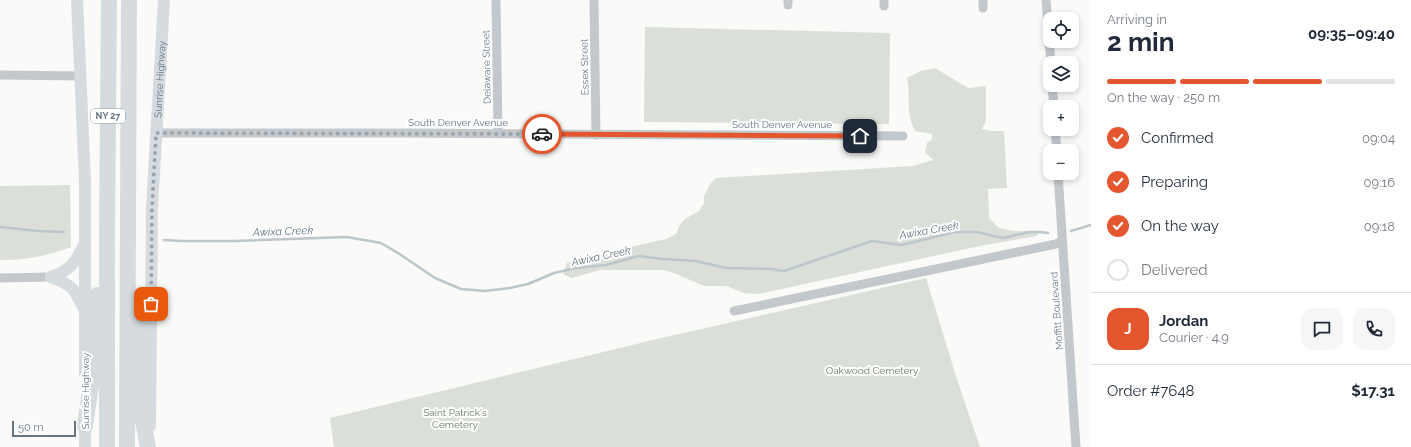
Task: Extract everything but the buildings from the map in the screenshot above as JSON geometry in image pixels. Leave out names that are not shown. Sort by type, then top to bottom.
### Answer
[{"type":"highway","name":"NY 27","points":[[107,447],[109,0]]},
{"type":"highway","name":"NY 27","points":[[127,447],[129,0]]},
{"type":"highway","points":[[85,426],[92,378],[99,264],[107,232]]},
{"type":"highway","points":[[128,236],[137,305],[143,421],[149,447]]},
{"type":"main road","name":"Sunrise Highway","points":[[77,0],[85,181],[85,447]]},
{"type":"main road","name":"Sunrise Highway","points":[[149,447],[152,232],[164,0]]},
{"type":"main road","points":[[51,277],[68,269],[74,264],[85,242]]},
{"type":"main road","points":[[51,277],[66,283],[74,290],[85,311]]},
{"type":"street","name":"Delaware Street","points":[[496,0],[498,133]]},
{"type":"street","name":"Essex Street","points":[[594,0],[596,135]]},
{"type":"street","points":[[1046,0],[1050,56]]},
{"type":"street","points":[[0,75],[81,76]]},
{"type":"street","name":"South Denver Avenue","points":[[156,133],[498,133],[596,135],[903,136]]},
{"type":"street","name":"Moffitt Boulevard","points":[[1058,180],[1076,447]]},
{"type":"street","points":[[734,311],[1056,244],[1062,241]]},
{"type":"street","points":[[0,278],[51,277]]},
{"type":"green space","points":[[645,27],[890,33],[889,124],[644,122]]},
{"type":"green space","points":[[935,68],[968,88],[986,86],[986,121],[982,129],[1004,131],[1007,188],[988,189],[989,218],[999,228],[1014,231],[1040,232],[1036,236],[980,246],[758,294],[744,293],[726,286],[704,286],[674,273],[663,270],[600,270],[572,278],[563,274],[567,263],[584,257],[666,239],[676,234],[679,226],[685,219],[699,211],[704,203],[704,196],[710,184],[716,178],[913,166],[933,160],[925,152],[927,143],[932,139],[932,134],[915,131],[912,124],[909,111],[907,78],[921,71]]},
{"type":"green space","points":[[70,185],[71,247],[36,257],[0,260],[0,186]]},
{"type":"green space","name":"Oakwood Cemetery","points":[[926,278],[956,376],[980,447],[334,447],[330,418],[657,339]]},
{"type":"waterway","name":"Awixa Creek","points":[[1071,231],[1091,225]]},
{"type":"waterway","name":"Awixa Creek","points":[[0,227],[64,232]]},
{"type":"waterway","name":"Awixa Creek","points":[[164,240],[235,241],[347,237],[381,243],[435,278],[461,289],[485,291],[528,284],[554,273],[576,268],[606,265],[639,256],[696,261],[726,268],[772,269],[784,271],[872,241],[902,245],[955,232],[976,232],[1003,238],[1029,232],[1048,233]]},
{"type":"way so far","points":[[151,304],[152,209],[156,133],[542,134]]},
{"type":"route","points":[[542,134],[860,136]]},
{"type":"park label","name":"Saint Patrick's Cemetery","points":[[455,418]]}]
